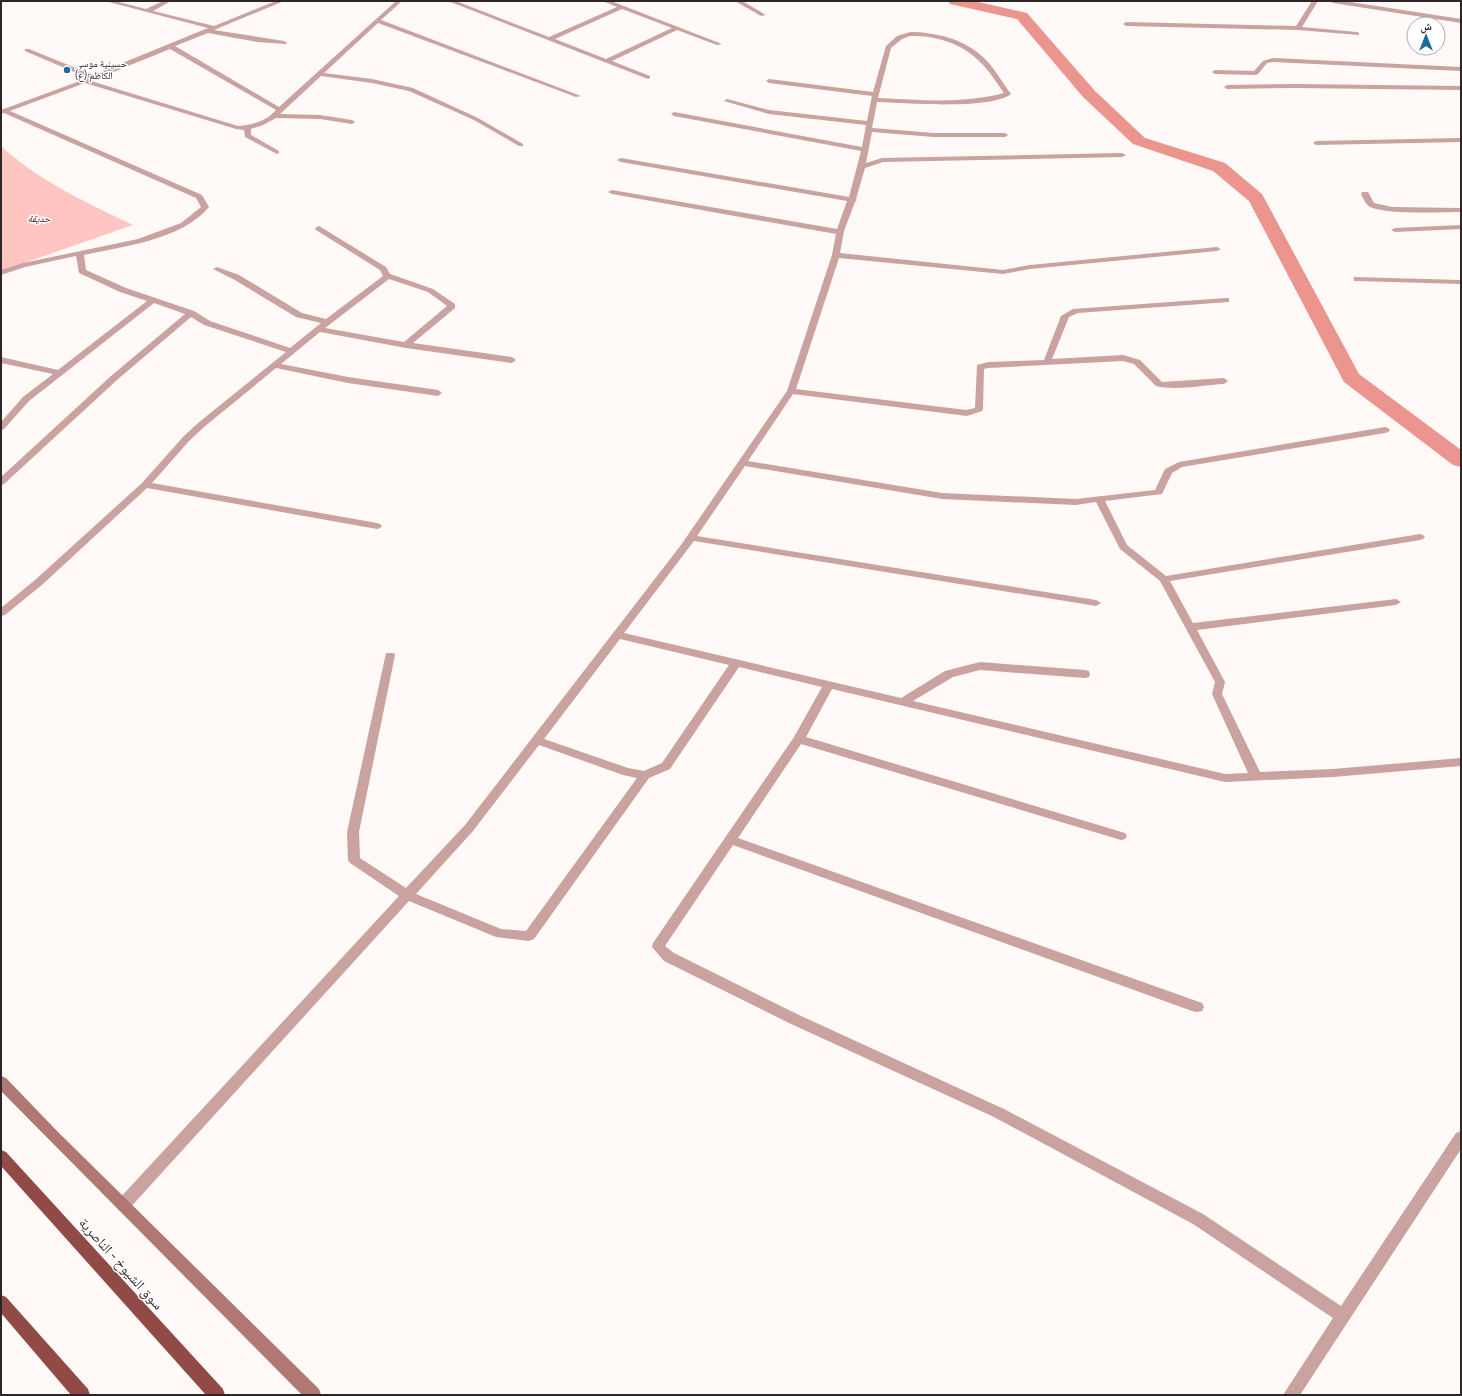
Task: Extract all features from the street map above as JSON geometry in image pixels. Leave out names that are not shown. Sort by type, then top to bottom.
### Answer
[{"type":"highway","name":"سوق الشيوخ - الناصرية","points":[[1,1156],[217,1395]]},
{"type":"highway","points":[[1,1302],[82,1395]]},
{"type":"main road","points":[[1,1082],[52,1135],[313,1395]]},
{"type":"street","points":[[108,1],[214,28]]},
{"type":"street","points":[[147,11],[168,1]]},
{"type":"street","points":[[3,112],[94,78],[281,1]]},
{"type":"street","points":[[85,81],[238,128],[248,128],[259,124],[278,113],[399,1]]},
{"type":"street","points":[[451,1],[648,77]]},
{"type":"street","points":[[606,1],[719,44]]},
{"type":"street","points":[[738,1],[764,15]]},
{"type":"street","points":[[1298,28],[1315,1]]},
{"type":"street","points":[[1333,1],[1373,4],[1461,21]]},
{"type":"street","points":[[549,39],[622,7]]},
{"type":"street","points":[[377,21],[578,96]]},
{"type":"street","points":[[1126,24],[1298,28],[1357,34]]},
{"type":"street","points":[[606,61],[678,28]]},
{"type":"street","points":[[207,31],[284,43]]},
{"type":"street","points":[[123,1205],[469,828],[691,538],[791,391],[836,255],[840,232],[853,200],[865,150],[875,97],[886,56],[891,44],[904,36],[920,33],[940,37],[956,43],[978,56],[1008,94],[994,99],[959,101],[875,97],[769,81]]},
{"type":"street","points":[[170,46],[278,113],[352,122]]},
{"type":"street","points":[[28,50],[94,78]]},
{"type":"street","points":[[1214,72],[1256,73],[1265,62],[1273,60],[1461,69]]},
{"type":"street","points":[[319,74],[372,81],[411,89],[476,119],[521,145]]},
{"type":"street","points":[[1227,87],[1295,86],[1461,88]]},
{"type":"street","points":[[727,102],[769,112],[934,135],[1005,135]]},
{"type":"street","points":[[1,273],[23,264],[140,240],[184,225],[205,207],[199,197],[3,112]]},
{"type":"street","points":[[674,114],[865,150]]},
{"type":"street","points":[[248,128],[247,136],[277,152]]},
{"type":"street","points":[[1316,143],[1461,140]]},
{"type":"street","points":[[861,167],[882,160],[1122,155]]},
{"type":"street","points":[[621,160],[853,200]]},
{"type":"street","points":[[612,192],[840,232]]},
{"type":"street","points":[[1365,194],[1371,205],[1392,209],[1461,210]]},
{"type":"street","points":[[1395,230],[1461,227]]},
{"type":"street","points":[[319,228],[383,268],[387,276],[411,282],[448,301],[452,306],[406,345]]},
{"type":"street","points":[[836,255],[1003,272],[1030,267],[1218,249]]},
{"type":"street","points":[[80,253],[82,271],[124,290],[191,313],[207,323],[292,350]]},
{"type":"street","points":[[217,269],[236,277],[299,315],[327,322]]},
{"type":"street","points":[[1,613],[39,582],[145,484],[191,434],[292,350],[387,276]]},
{"type":"street","points":[[1357,279],[1461,282]]},
{"type":"street","points":[[1,426],[26,399],[153,300]]},
{"type":"street","points":[[1048,362],[1065,316],[1076,311],[1226,300]]},
{"type":"street","points":[[1,482],[114,378],[191,313]]},
{"type":"street","points":[[319,329],[406,345],[512,360]]},
{"type":"street","points":[[791,391],[967,413],[980,409],[980,367],[988,365],[1123,358],[1138,362],[1159,384],[1169,385],[1224,381]]},
{"type":"street","points":[[1,360],[60,373]]},
{"type":"street","points":[[274,365],[348,380],[438,394]]},
{"type":"street","points":[[742,463],[942,496],[1076,502],[1160,492],[1168,471],[1180,465],[1386,430]]},
{"type":"street","points":[[145,484],[377,526]]},
{"type":"street","points":[[1099,499],[1123,547],[1164,579],[1220,682],[1217,694],[1256,777]]},
{"type":"street","points":[[1164,579],[1420,537]]},
{"type":"street","points":[[691,538],[1096,603]]},
{"type":"street","points":[[1190,627],[1396,602]]},
{"type":"street","points":[[617,635],[1226,778],[1334,773],[1461,762]]},
{"type":"street","points":[[390,655],[353,832],[354,860],[407,895],[500,934],[530,936],[645,775],[666,766],[736,663]]},
{"type":"street","points":[[903,702],[950,674],[980,666],[1085,674]]},
{"type":"street","points":[[829,685],[799,739],[658,947],[669,957],[794,1019],[999,1113],[1198,1219],[1343,1316]]},
{"type":"street","points":[[799,739],[1121,836]]},
{"type":"street","points":[[536,740],[627,772],[645,775]]},
{"type":"street","points":[[731,840],[1197,1007]]},
{"type":"street","points":[[1291,1395],[1461,1137]]},
{"type":"green space","name":"حديقة","points":[[1,146],[16,159],[47,181],[81,200],[133,225],[1,271]]},
{"type":"waterway","points":[[955,1],[1022,16],[1089,94],[1139,141],[1219,167],[1256,198],[1351,378],[1461,460]]},
{"type":"place","name":"حسينية موسى الكاظم (ع)","points":[[67,70]]}]
